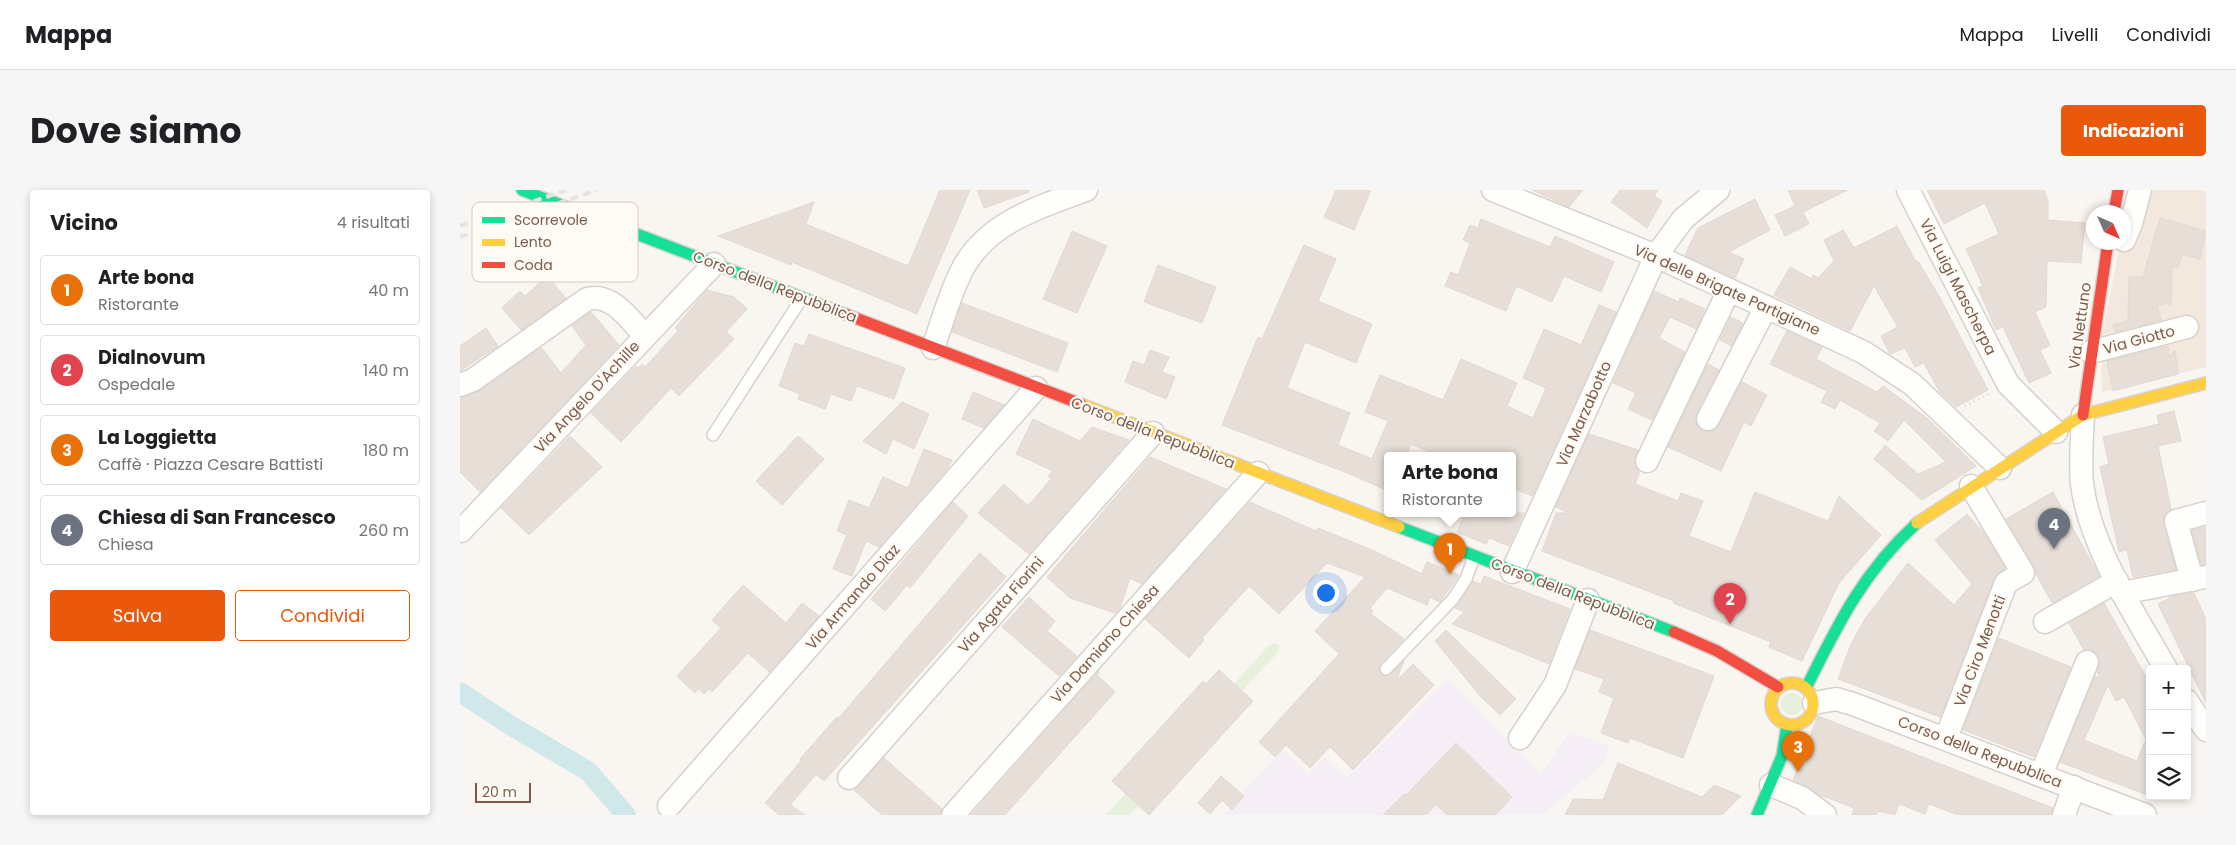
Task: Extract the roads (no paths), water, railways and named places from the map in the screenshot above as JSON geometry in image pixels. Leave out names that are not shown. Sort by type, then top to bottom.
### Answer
[{"type":"street","name":"Corso della Repubblica","points":[[522,190],[553,202]]},
{"type":"street","points":[[933,348],[960,273],[981,246],[1016,217],[1086,190]]},
{"type":"street","name":"Via delle Brigate Partigiane","points":[[1493,190],[1656,256],[1852,347],[1888,366],[1912,384],[2000,468]]},
{"type":"street","name":"Via Marzabotto","points":[[1512,572],[1656,256],[1683,219],[1718,190]]},
{"type":"street","name":"Via Luigi Mascherpa","points":[[1908,190],[2008,384],[2056,432]]},
{"type":"street","points":[[2115,205],[2118,190]]},
{"type":"street","points":[[2131,224],[2140,190]]},
{"type":"street","name":"Corso della Repubblica","points":[[638,235],[1702,644],[1778,687]]},
{"type":"street","name":"Via Nettuno","points":[[2083,414],[2106,253]]},
{"type":"street","name":"Via Angelo D'Achille","points":[[460,531],[714,264]]},
{"type":"street","points":[[1647,461],[1729,290]]},
{"type":"street","points":[[460,384],[473,380],[587,299],[597,297],[608,301],[645,336]]},
{"type":"street","points":[[1708,419],[1766,307]]},
{"type":"street","name":"Via Giotto","points":[[2091,352],[2187,327]]},
{"type":"street","points":[[1810,695],[1789,682],[1778,687],[1771,698],[1772,712],[1775,718],[1787,725],[1793,725],[1810,716],[1810,695],[1844,612],[1875,566],[1896,542],[1922,519],[2083,414],[2206,383]]},
{"type":"street","name":"Via Armando Diaz","points":[[669,806],[1036,388]]},
{"type":"street","points":[[2083,414],[2081,460],[2084,492],[2099,539],[2120,587],[2164,665]]},
{"type":"street","name":"Via Agata Fiorini","points":[[849,778],[1153,433]]},
{"type":"street","name":"Via Damiano Chiesa","points":[[953,815],[1258,473]]},
{"type":"street","name":"Via Ciro Menotti","points":[[1946,738],[2006,583],[2023,573],[1971,486]]},
{"type":"street","points":[[2045,622],[2120,587],[2199,578],[2176,521],[2206,513]]},
{"type":"street","points":[[1520,738],[1544,703],[1559,676],[1588,600]]},
{"type":"street","points":[[2041,775],[2087,662]]},
{"type":"street","name":"Corso della Repubblica","points":[[1810,695],[1828,700],[1844,701],[1946,738],[2143,815]]},
{"type":"street","points":[[2191,707],[2206,730]]},
{"type":"street","points":[[1757,815],[1782,756],[1787,725]]},
{"type":"street","points":[[1771,785],[1802,798],[1825,815]]},
{"type":"street","points":[[2064,815],[2074,788]]},
{"type":"lane","points":[[713,435],[802,298]]},
{"type":"lane","points":[[1386,669],[1453,599],[1466,579],[1474,557]]},
{"type":"waterway","points":[[460,692],[510,725],[588,771],[626,815]]},
{"type":"railway","points":[[531,202],[567,190]]},
{"type":"railway","points":[[562,202],[597,190]]},
{"type":"railway","points":[[460,226],[472,222]]},
{"type":"railway","points":[[460,237],[472,233]]},
{"type":"place","name":"Chiesa di San Francesco","points":[[2054,549]]},
{"type":"place","name":"Arte bona","points":[[1450,574]]},
{"type":"place","name":"Dialnovum","points":[[1730,624]]},
{"type":"place","name":"La Loggietta","points":[[1798,772]]}]
